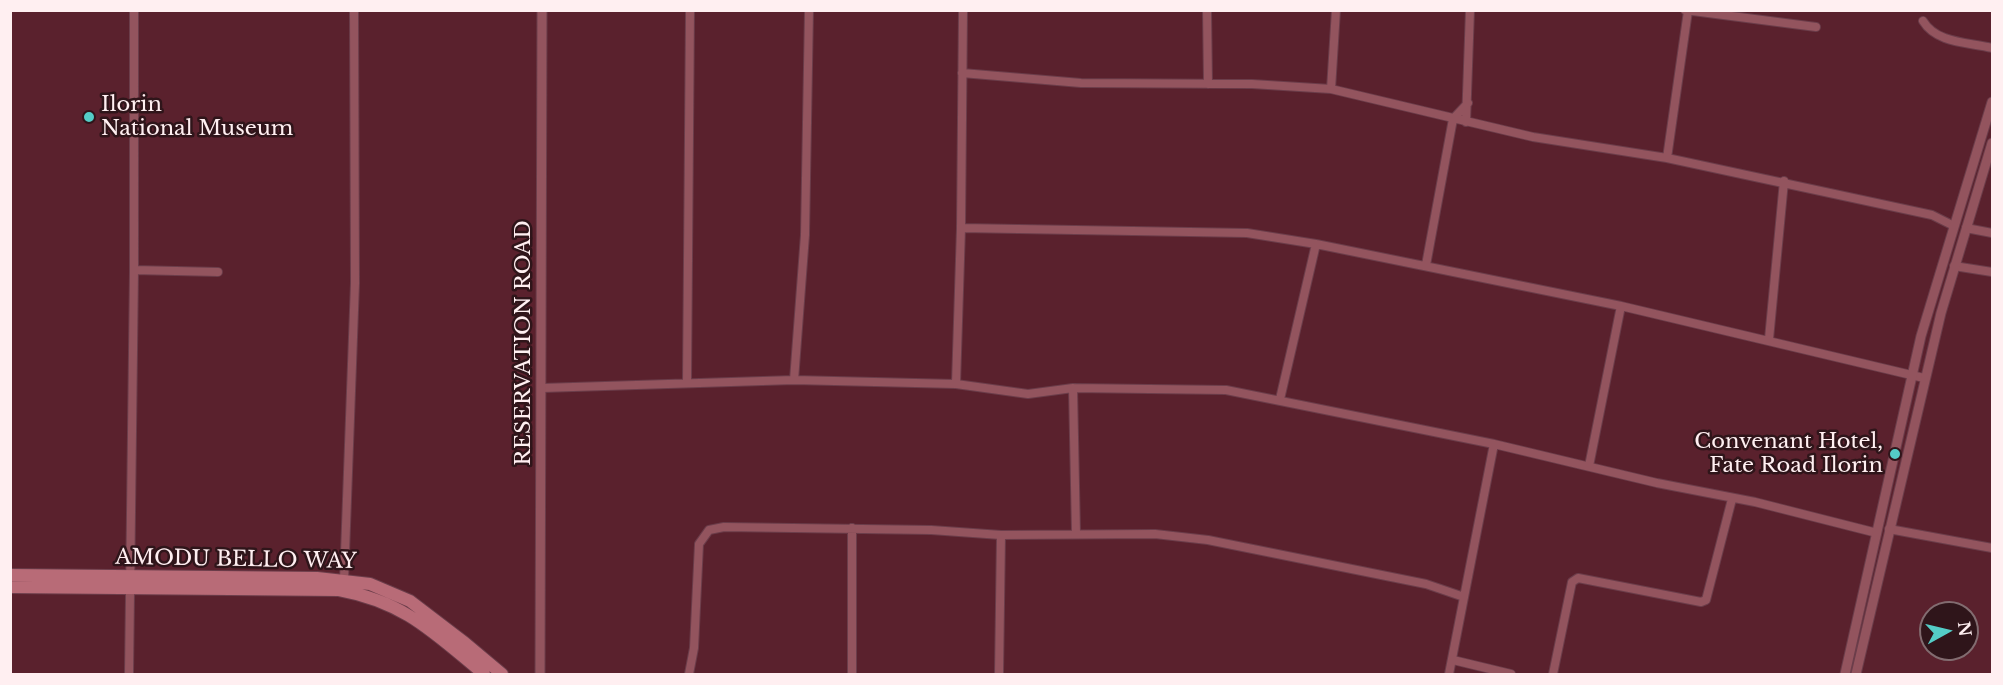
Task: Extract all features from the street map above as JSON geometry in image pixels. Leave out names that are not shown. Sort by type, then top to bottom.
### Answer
[{"type":"main road","name":"AMODU BELLO WAY","points":[[10,575],[339,590],[374,598],[399,608],[425,625],[484,675]]},
{"type":"main road","name":"AMODU BELLO WAY","points":[[10,587],[131,582],[344,580],[379,587],[410,602],[465,643],[502,675]]},
{"type":"street","points":[[129,675],[134,270],[134,10]]},
{"type":"street","points":[[344,580],[355,284],[354,10]]},
{"type":"street","name":"RESERVATION ROAD","points":[[540,675],[542,10]]},
{"type":"street","points":[[687,383],[690,10]]},
{"type":"street","points":[[794,380],[805,235],[809,10]]},
{"type":"street","points":[[956,384],[962,228],[963,10]]},
{"type":"street","points":[[1207,10],[1208,84]]},
{"type":"street","points":[[1331,89],[1336,10]]},
{"type":"street","points":[[1466,122],[1470,10]]},
{"type":"street","points":[[1667,158],[1686,11],[1816,27]]},
{"type":"street","points":[[1923,21],[1934,34],[1950,40],[1992,48]]},
{"type":"street","points":[[962,73],[1081,83],[1208,84],[1331,89],[1533,137],[1667,158],[1784,181],[1932,214],[1954,226]]},
{"type":"street","points":[[1845,675],[1912,376],[1992,102]]},
{"type":"street","points":[[1426,265],[1453,119],[1468,104]]},
{"type":"street","points":[[1856,675],[1924,378],[1954,266],[1992,143]]},
{"type":"street","points":[[1768,339],[1784,181]]},
{"type":"street","points":[[962,228],[1247,233],[1426,265],[1621,306],[1768,339],[1924,378]]},
{"type":"street","points":[[1966,228],[1992,233]]},
{"type":"street","points":[[1280,399],[1316,244]]},
{"type":"street","points":[[1954,266],[1992,272]]},
{"type":"street","points":[[134,270],[218,272]]},
{"type":"street","points":[[1589,466],[1621,306]]},
{"type":"street","points":[[542,388],[794,380],[956,384],[1028,394],[1073,388],[1226,390],[1280,399],[1494,444],[1877,533]]},
{"type":"street","points":[[1073,388],[1076,534]]},
{"type":"street","points":[[1449,675],[1494,444]]},
{"type":"street","points":[[1553,675],[1572,582],[1578,578],[1701,602],[1706,600],[1732,499]]},
{"type":"street","points":[[689,675],[694,648],[699,544],[702,536],[709,531],[724,527],[852,528],[1001,535],[1155,534],[1208,540],[1426,585],[1464,597]]},
{"type":"street","points":[[852,528],[852,675]]},
{"type":"street","points":[[1889,529],[1992,548]]},
{"type":"street","points":[[999,675],[1001,535]]},
{"type":"street","points":[[1453,660],[1511,675]]},
{"type":"place","name":"Ilorin National Museum","points":[[89,117]]},
{"type":"place","name":"Convenant Hotel, Fate Road Ilorin","points":[[1895,454]]}]
